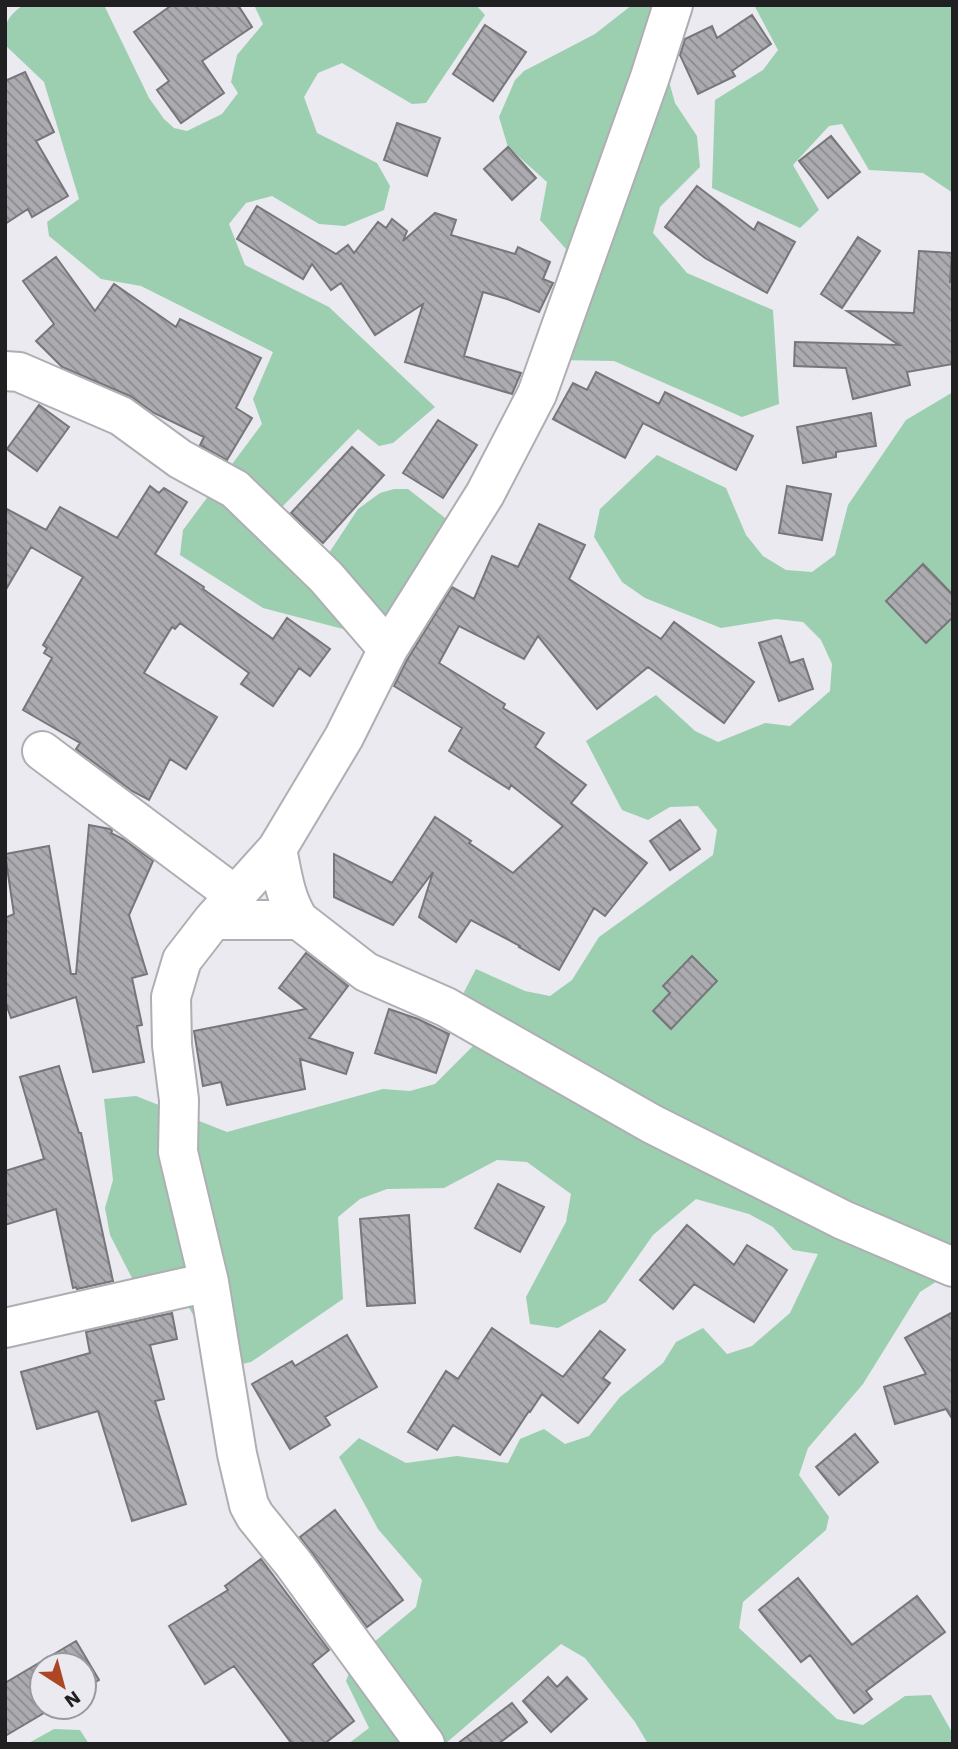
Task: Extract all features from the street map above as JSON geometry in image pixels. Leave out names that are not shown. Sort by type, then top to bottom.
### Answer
[{"type":"street","points":[[425,1744],[249,1505],[237,1454],[209,1282],[178,1152],[179,1100],[172,1045],[171,997],[182,960],[277,849],[344,737],[388,649],[485,494],[537,394],[673,5]]},
{"type":"street","points":[[5,371],[19,372],[121,416],[180,459],[235,489],[326,577],[388,649]]},
{"type":"street","points":[[42,751],[225,908],[299,920]]},
{"type":"street","points":[[277,849],[291,909],[299,920],[366,972],[446,1007],[652,1124],[831,1214],[953,1267]]},
{"type":"street","points":[[5,1328],[209,1282]]},
{"type":"green space","points":[[23,5],[104,5],[149,98],[174,128],[187,131],[222,114],[238,93],[231,82],[237,55],[263,24],[254,5],[476,5],[485,15],[426,103],[412,104],[342,63],[318,73],[304,97],[317,133],[377,163],[390,186],[384,210],[345,226],[319,224],[272,196],[246,203],[229,224],[245,265],[329,307],[435,407],[393,443],[379,446],[358,429],[282,507],[285,533],[327,556],[358,509],[380,493],[408,489],[449,521],[439,558],[366,644],[343,629],[263,608],[180,555],[183,530],[262,424],[253,399],[273,352],[141,286],[101,279],[49,236],[47,222],[79,199],[44,82],[5,45],[7,22]]},
{"type":"green space","points":[[632,5],[692,5],[668,26],[661,52],[675,103],[697,136],[700,167],[660,207],[653,233],[687,273],[773,310],[779,404],[742,417],[614,361],[558,360],[542,325],[566,249],[540,220],[547,182],[508,147],[499,117],[515,80],[524,71],[595,34]]},
{"type":"green space","points":[[754,5],[953,5],[953,193],[923,173],[869,170],[842,124],[829,126],[793,165],[819,210],[800,228],[712,188],[715,100],[763,70],[778,50]]},
{"type":"green space","points":[[953,392],[953,1271],[920,1292],[863,1384],[808,1448],[799,1475],[829,1517],[826,1530],[743,1602],[739,1628],[837,1719],[863,1725],[905,1696],[931,1695],[953,1734],[953,1744],[648,1744],[635,1722],[585,1658],[561,1644],[445,1744],[348,1744],[369,1728],[346,1681],[355,1658],[416,1607],[422,1580],[378,1529],[339,1457],[359,1438],[406,1463],[457,1456],[508,1463],[520,1439],[544,1429],[565,1444],[589,1436],[620,1397],[663,1363],[676,1342],[703,1328],[727,1354],[752,1346],[790,1313],[818,1254],[793,1250],[773,1227],[749,1214],[696,1199],[653,1235],[606,1302],[558,1328],[530,1324],[526,1297],[566,1222],[571,1194],[527,1162],[497,1160],[444,1188],[387,1189],[360,1199],[338,1217],[343,1299],[251,1362],[224,1368],[185,1301],[134,1282],[110,1235],[105,1208],[113,1180],[104,1099],[136,1096],[227,1132],[383,1089],[410,1091],[435,1084],[473,1046],[464,992],[476,969],[525,991],[550,996],[572,980],[599,937],[713,855],[717,830],[698,806],[670,807],[648,820],[622,810],[586,741],[656,695],[695,731],[718,742],[765,723],[790,726],[830,691],[832,664],[821,640],[803,622],[776,619],[721,628],[645,598],[622,582],[594,537],[600,509],[657,455],[726,488],[746,535],[763,556],[786,570],[812,572],[835,555],[848,505],[906,420]]},
{"type":"green space","points":[[54,1729],[80,1730],[89,1744],[27,1744]]},
{"type":"building","points":[[172,5],[238,5],[252,27],[202,61],[224,93],[181,123],[157,90],[169,81],[134,32]]},
{"type":"building","points":[[752,15],[771,44],[732,71],[735,76],[698,94],[680,55],[685,39],[712,26],[717,38]]},
{"type":"building","points":[[485,25],[526,52],[493,101],[453,74]]},
{"type":"building","points":[[25,72],[54,132],[36,141],[68,196],[32,217],[28,209],[5,224],[5,81]]},
{"type":"building","points":[[397,123],[440,138],[427,176],[384,160]]},
{"type":"building","points":[[831,136],[860,172],[828,198],[799,161]]},
{"type":"building","points":[[508,147],[536,178],[512,200],[484,169]]},
{"type":"building","points":[[697,186],[754,230],[758,222],[795,242],[767,293],[705,258],[665,227]]},
{"type":"building","points":[[257,206],[336,254],[348,245],[354,253],[378,222],[386,228],[392,219],[407,231],[403,241],[435,213],[456,220],[451,235],[515,254],[518,247],[550,262],[543,279],[553,283],[539,312],[483,292],[464,356],[521,373],[512,394],[405,362],[423,304],[375,335],[341,283],[331,290],[312,264],[303,279],[237,239]]},
{"type":"building","points":[[858,237],[880,251],[842,308],[821,294]]},
{"type":"building","points":[[919,251],[952,253],[950,282],[953,282],[953,364],[907,372],[910,385],[853,399],[846,368],[794,366],[795,342],[899,345],[847,311],[914,313]]},
{"type":"building","points":[[56,257],[95,311],[114,284],[176,327],[180,319],[261,358],[236,408],[252,418],[227,460],[200,445],[204,437],[154,413],[130,396],[62,367],[36,341],[54,324],[23,281]]},
{"type":"building","points":[[596,372],[659,404],[665,392],[753,436],[736,470],[643,423],[625,458],[553,419],[573,383],[587,390]]},
{"type":"building","points":[[39,405],[69,427],[37,471],[7,449]]},
{"type":"building","points":[[871,413],[876,446],[836,452],[836,457],[803,463],[797,427]]},
{"type":"building","points":[[438,420],[477,445],[443,498],[403,473]]},
{"type":"building","points":[[352,447],[384,475],[323,543],[291,513]]},
{"type":"building","points":[[150,486],[159,493],[164,488],[187,502],[155,554],[273,639],[287,618],[330,649],[310,676],[299,668],[273,706],[241,684],[249,673],[180,623],[175,629],[172,627],[144,673],[217,717],[186,769],[170,759],[149,800],[132,791],[76,749],[80,743],[23,710],[52,658],[44,653],[47,648],[43,645],[83,577],[31,547],[5,591],[5,508],[46,530],[60,507],[117,538]]},
{"type":"building","points":[[787,486],[831,494],[822,540],[779,533]]},
{"type":"building","points":[[539,524],[585,545],[569,579],[661,639],[674,622],[754,682],[724,723],[648,667],[597,709],[538,636],[524,659],[459,626],[439,663],[505,704],[503,708],[544,733],[535,747],[586,785],[571,803],[647,863],[605,916],[594,908],[559,970],[471,920],[456,942],[419,917],[433,872],[393,925],[334,897],[334,854],[392,883],[435,817],[513,873],[563,826],[511,785],[509,789],[449,751],[462,728],[394,686],[452,587],[474,599],[492,556],[518,567]]},
{"type":"building","points":[[923,564],[953,595],[953,617],[926,643],[886,601]]},
{"type":"building","points":[[781,636],[790,663],[803,659],[813,689],[779,701],[759,643]]},
{"type":"building","points":[[680,820],[700,849],[670,870],[650,841]]},
{"type":"building","points":[[89,825],[110,829],[111,833],[153,861],[129,915],[147,974],[132,978],[142,1025],[137,1026],[144,1062],[93,1072],[76,997],[11,1018],[5,1001],[5,918],[14,914],[5,854],[49,846],[71,974],[76,974]]},
{"type":"building","points":[[306,953],[348,986],[309,1038],[353,1053],[346,1074],[300,1059],[305,1089],[227,1105],[221,1082],[203,1086],[194,1031],[306,1009],[279,988]]},
{"type":"building","points":[[692,956],[717,981],[671,1029],[653,1011],[670,993],[663,986]]},
{"type":"building","points":[[389,1009],[449,1034],[436,1073],[375,1053]]},
{"type":"building","points":[[59,1066],[81,1133],[113,1281],[77,1289],[73,1288],[56,1209],[5,1225],[5,1171],[44,1159],[20,1077]]},
{"type":"building","points":[[498,1184],[544,1207],[520,1252],[475,1228]]},
{"type":"building","points":[[409,1215],[415,1303],[367,1306],[360,1219]]},
{"type":"building","points":[[687,1225],[734,1265],[747,1245],[787,1270],[754,1322],[694,1284],[673,1309],[640,1280]]},
{"type":"building","points":[[953,1312],[953,1420],[946,1409],[895,1424],[884,1387],[926,1374],[905,1338]]},
{"type":"building","points":[[172,1313],[177,1339],[150,1345],[164,1399],[155,1401],[186,1504],[132,1521],[98,1411],[37,1429],[21,1372],[90,1353],[86,1332]]},
{"type":"building","points":[[492,1328],[563,1377],[600,1331],[625,1350],[603,1378],[610,1383],[578,1423],[542,1394],[500,1455],[453,1425],[437,1450],[408,1432],[446,1371],[458,1379]]},
{"type":"building","points":[[347,1335],[377,1387],[325,1417],[330,1425],[290,1449],[252,1384],[292,1361],[295,1366]]},
{"type":"building","points":[[855,1434],[878,1462],[839,1495],[816,1467]]},
{"type":"building","points":[[335,1510],[403,1600],[367,1627],[300,1537]]},
{"type":"building","points":[[261,1559],[329,1650],[312,1664],[354,1721],[324,1744],[292,1744],[234,1666],[205,1684],[169,1626],[228,1590],[225,1586]]},
{"type":"building","points":[[798,1578],[852,1645],[917,1596],[945,1632],[866,1691],[872,1699],[854,1713],[810,1655],[801,1662],[759,1610]]},
{"type":"building","points":[[76,1641],[82,1651],[59,1651]]},
{"type":"building","points":[[28,1669],[28,1721],[30,1721],[5,1736],[5,1683]]},
{"type":"building","points":[[548,1677],[557,1687],[567,1677],[587,1699],[551,1732],[523,1701]]},
{"type":"building","points":[[512,1703],[527,1722],[498,1744],[457,1744]]}]
